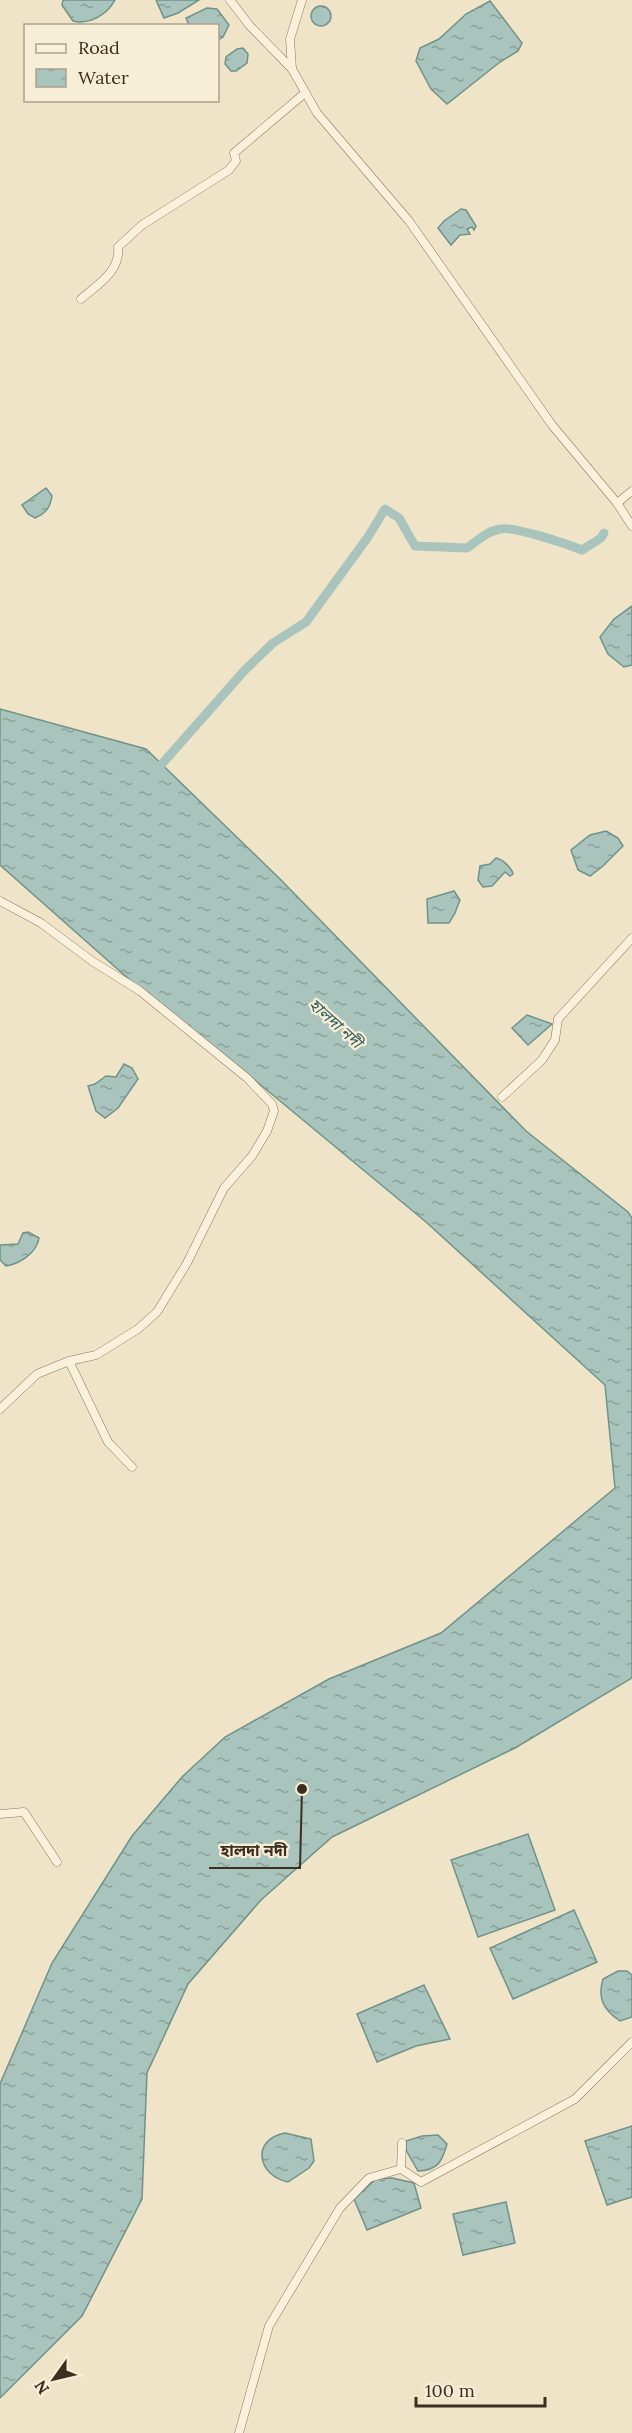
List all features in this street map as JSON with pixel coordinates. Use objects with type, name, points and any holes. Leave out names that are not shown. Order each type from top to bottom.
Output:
[{"type":"street","points":[[230,0],[250,26],[292,69],[317,113],[409,221],[552,425],[617,503],[632,526]]},
{"type":"street","points":[[292,69],[290,39],[302,0]]},
{"type":"street","points":[[81,299],[113,270],[119,257],[118,247],[124,239],[142,225],[229,170],[236,161],[234,153],[305,93]]},
{"type":"street","points":[[617,503],[632,491]]},
{"type":"street","points":[[0,901],[41,922],[92,961],[140,991],[247,1078],[272,1104],[274,1111],[267,1131],[252,1156],[224,1188],[187,1263],[157,1312],[138,1329],[96,1355],[69,1361],[37,1374],[0,1409]]},
{"type":"street","points":[[502,1097],[542,1060],[555,1040],[558,1019],[632,938]]},
{"type":"street","points":[[69,1361],[108,1442],[132,1467]]},
{"type":"street","points":[[0,1814],[24,1812],[57,1862]]},
{"type":"street","points":[[239,2433],[269,2326],[340,2208],[369,2178],[401,2169],[421,2182],[492,2146],[575,2099],[632,2042]]},
{"type":"street","points":[[401,2169],[402,2143]]},
{"type":"water","points":[[63,0],[115,0],[97,18],[79,22],[73,21],[62,5]]},
{"type":"water","points":[[156,0],[199,0],[178,13],[164,18]]},
{"type":"water","points":[[490,1],[522,43],[518,51],[500,62],[447,104],[431,89],[416,61],[420,48],[439,39],[466,14]]},
{"type":"water","points":[[317,6],[325,6],[331,12],[331,20],[325,26],[317,26],[311,20],[311,12]]},
{"type":"water","points":[[207,8],[217,9],[229,25],[223,37],[219,39],[219,24],[189,24],[186,18]]},
{"type":"water","points":[[243,48],[248,54],[247,63],[236,71],[231,71],[225,64],[226,57],[237,49]]},
{"type":"water","points":[[461,209],[466,210],[476,226],[474,230],[472,227],[467,229],[470,234],[460,235],[451,245],[438,228]]},
{"type":"water","points":[[46,488],[52,496],[50,504],[45,512],[35,518],[28,514],[22,505]]},
{"type":"water","points":[[632,606],[632,665],[624,667],[608,654],[600,637],[614,619]]},
{"type":"water","points":[[0,709],[146,749],[280,879],[526,1131],[628,1212],[632,1218],[632,1678],[515,1748],[332,1837],[261,1900],[188,1984],[147,2073],[142,2199],[82,2316],[0,2398],[0,2084],[52,1963],[132,1836],[182,1777],[225,1737],[329,1679],[441,1633],[615,1488],[605,1385],[426,1222],[221,1052],[140,989],[0,865]]},
{"type":"water","points":[[606,831],[618,838],[623,846],[590,876],[578,870],[571,850],[590,835]]},
{"type":"water","points":[[496,858],[506,864],[513,874],[510,876],[505,872],[492,886],[483,887],[478,880],[480,866],[490,864]]},
{"type":"water","points":[[454,891],[460,900],[449,923],[428,923],[427,899]]},
{"type":"water","points":[[527,1015],[552,1024],[528,1045],[512,1028]]},
{"type":"water","points":[[124,1064],[132,1068],[138,1079],[118,1108],[105,1118],[96,1111],[88,1086],[106,1076],[116,1077]]},
{"type":"water","points":[[28,1232],[39,1238],[35,1248],[22,1260],[6,1266],[0,1260],[0,1245],[18,1244],[23,1233]]},
{"type":"water","points":[[528,1834],[555,1910],[478,1937],[451,1860]]},
{"type":"water","points":[[574,1910],[597,1962],[513,1999],[490,1948]]},
{"type":"water","points":[[618,1971],[627,1971],[632,1975],[632,2017],[620,2021],[606,2008],[601,1992],[603,1979]]},
{"type":"water","points":[[424,1985],[450,2039],[416,2046],[377,2062],[357,2014]]},
{"type":"water","points":[[632,2126],[632,2197],[607,2205],[585,2141]]},
{"type":"water","points":[[285,2133],[311,2139],[314,2161],[309,2168],[288,2182],[270,2173],[262,2158],[266,2143]]},
{"type":"water","points":[[438,2135],[447,2144],[441,2160],[435,2167],[418,2171],[406,2150],[406,2141],[422,2136]]},
{"type":"water","points":[[392,2178],[414,2183],[421,2208],[367,2230],[354,2199],[376,2179]]},
{"type":"water","points":[[506,2202],[515,2243],[463,2255],[453,2214]]},
{"type":"waterway","points":[[154,773],[244,671],[273,643],[306,622],[368,537],[385,509],[399,518],[415,546],[467,548],[491,532],[507,529],[541,536],[582,550],[601,538],[604,533]]},
{"type":"place","name":"হালদা নদী","points":[[302,1789]]}]
